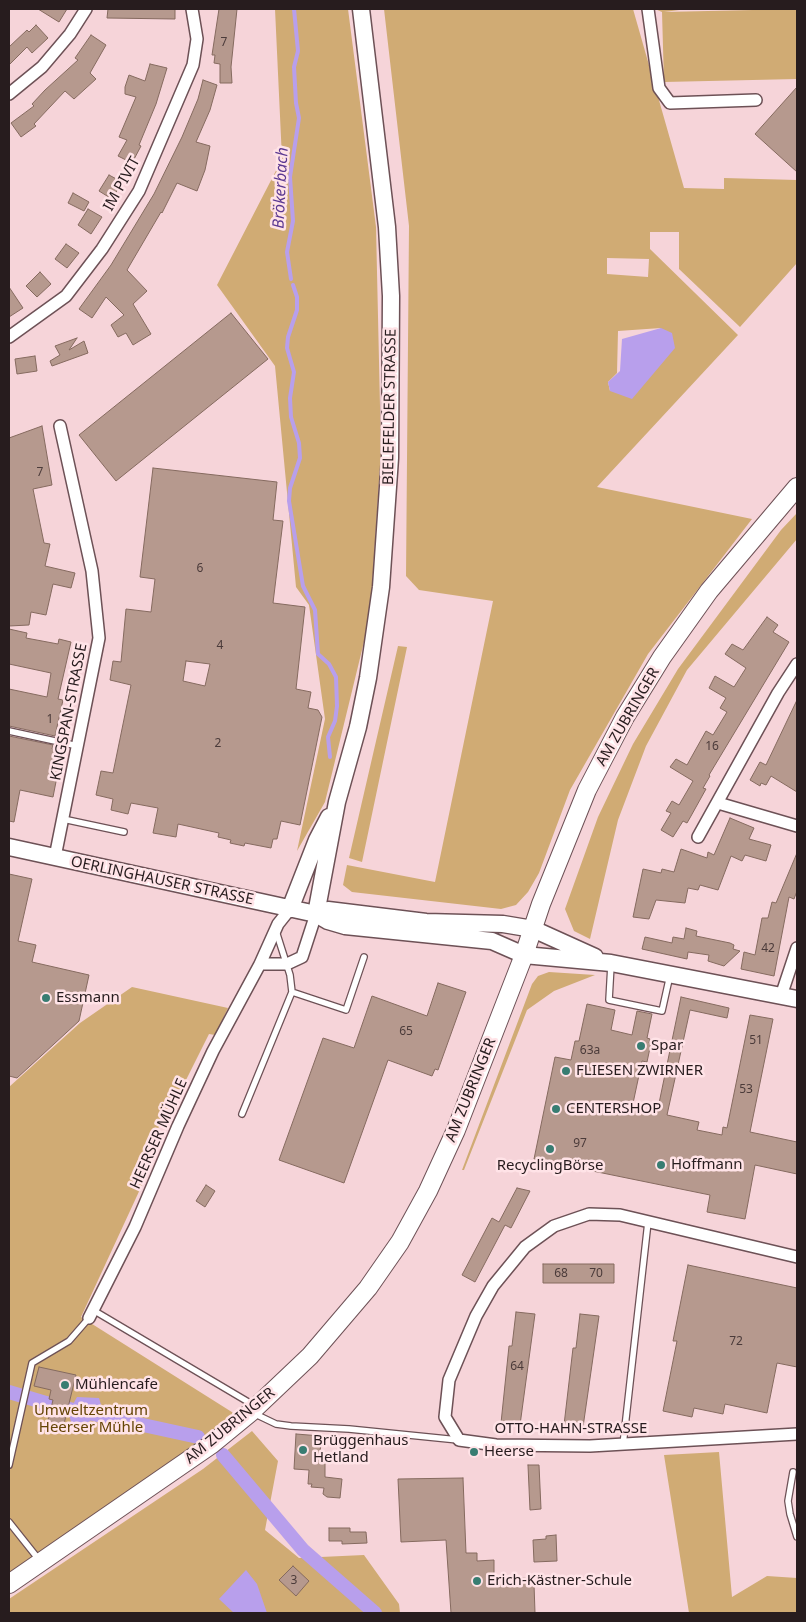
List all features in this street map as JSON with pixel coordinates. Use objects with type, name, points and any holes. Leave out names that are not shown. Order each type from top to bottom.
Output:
[{"type":"main road","name":"BIELEFELDER STRASSE","points":[[316,914],[337,802],[358,727],[376,630],[385,549],[390,458],[392,365],[387,227],[361,9]]},
{"type":"main road","name":"AM ZUBRINGER","points":[[9,1584],[212,1444],[254,1410],[336,1328],[368,1288],[400,1242],[428,1191],[456,1130],[587,790],[625,717],[662,657],[709,591],[797,487]]},
{"type":"main road","name":"BIELEFELDER STRASSE","points":[[290,909],[317,840],[337,802]]},
{"type":"main road","name":"OERLINGHAUSER STRASSE","points":[[9,847],[316,914],[328,921],[345,926],[492,941],[524,955],[611,963],[797,998]]},
{"type":"main road","name":"OERLINGHAUSER STRASSE","points":[[316,914],[328,910],[388,919],[503,924],[533,929],[556,941],[611,963]]},
{"type":"street","points":[[9,94],[42,67],[70,34],[86,9]]},
{"type":"street","name":"IM PIVIT","points":[[9,337],[66,296],[102,249],[139,190],[192,65],[197,39],[192,9]]},
{"type":"street","points":[[648,9],[659,88],[670,103],[756,100]]},
{"type":"street","name":"KINGSPAN-STRASSE","points":[[55,857],[99,638],[92,571],[60,426]]},
{"type":"street","points":[[698,837],[778,693],[797,664]]},
{"type":"street","points":[[718,803],[797,826]]},
{"type":"street","name":"HEERSER MÜHLE","points":[[91,1314],[135,1227],[178,1126],[213,1051],[260,964],[275,929],[290,909]]},
{"type":"street","points":[[260,964],[286,964],[302,957],[316,914]]},
{"type":"street","points":[[781,996],[797,948]]},
{"type":"street","points":[[459,1440],[445,1417],[449,1380],[476,1316],[493,1286],[525,1247],[554,1226],[588,1214],[620,1215],[797,1257]]},
{"type":"street","name":"OTTO-HAHN-STRASSE","points":[[459,1440],[496,1445],[526,1446],[623,1445],[797,1434]]},
{"type":"lane","points":[[9,731],[78,746]]},
{"type":"lane","points":[[63,819],[124,832]]},
{"type":"lane","points":[[242,1114],[292,992],[286,964],[275,929]]},
{"type":"lane","points":[[292,992],[346,1010],[364,957]]},
{"type":"lane","points":[[611,963],[609,1000],[662,1011],[670,975]]},
{"type":"lane","points":[[623,1445],[648,1222]]},
{"type":"lane","points":[[9,1465],[32,1363],[69,1341],[91,1314],[276,1424],[459,1440]]},
{"type":"lane","points":[[793,1472],[788,1501],[797,1537]]},
{"type":"lane","points":[[9,1522],[41,1562]]},
{"type":"green space","points":[[275,9],[348,9],[376,227],[381,451],[370,617],[325,802],[297,851],[325,719],[309,605],[296,587],[275,366],[217,285],[282,159]]},
{"type":"green space","points":[[384,9],[633,9],[684,188],[724,189],[724,178],[797,180],[797,263],[740,327],[679,269],[679,232],[650,232],[650,249],[738,335],[597,487],[752,519],[648,654],[570,790],[539,873],[528,892],[516,905],[501,909],[352,892],[343,885],[347,865],[435,882],[493,601],[419,590],[406,576],[409,226]],"holes":[[[607,258],[649,259],[648,277],[607,274]],[[661,328],[610,391],[608,382],[617,373],[618,331]]]},
{"type":"green space","points":[[655,9],[687,9],[664,12],[797,9],[797,79],[664,82],[662,12]]},
{"type":"green space","points":[[797,513],[797,539],[687,670],[646,746],[618,820],[590,939],[574,931],[565,909],[598,817],[633,744],[678,669],[781,530]]},
{"type":"green space","points":[[398,646],[407,647],[362,862],[349,858]]},
{"type":"green space","points":[[549,972],[595,975],[554,991],[527,1010],[464,1170],[462,1170],[532,984],[538,976]]},
{"type":"green space","name":"Umweltzentrum Heerser Mühle","points":[[132,987],[228,1008],[215,1035],[209,1034],[181,1090],[177,1089],[134,1179],[142,1185],[81,1317],[235,1414],[9,1582],[9,1087],[80,1023]]},
{"type":"green space","points":[[252,1431],[278,1461],[265,1530],[299,1558],[364,1555],[399,1604],[400,1613],[9,1613],[9,1599],[203,1469]]},
{"type":"green space","points":[[719,1452],[732,1597],[767,1576],[797,1578],[797,1613],[689,1613],[664,1455]]},
{"type":"shaded area","points":[[661,328],[672,333],[675,348],[632,399],[610,391],[608,382],[620,371],[622,339]]},
{"type":"shaded area","points":[[77,1397],[99,1398],[102,1408],[86,1425],[72,1426],[69,1414],[50,1410],[52,1402],[72,1406]]},
{"type":"shaded area","points":[[246,1570],[257,1584],[267,1613],[234,1613],[219,1599]]},
{"type":"building","points":[[38,9],[67,9],[59,22]]},
{"type":"building","points":[[108,9],[175,9],[175,19],[107,18]]},
{"type":"building","points":[[219,9],[237,9],[231,67],[232,83],[220,83],[220,64],[214,63],[215,55],[212,55]]},
{"type":"building","points":[[36,25],[48,38],[32,53],[27,47],[9,65],[9,47],[27,30],[29,32]]},
{"type":"building","points":[[91,35],[106,45],[90,73],[96,79],[74,99],[65,91],[34,124],[36,126],[21,137],[11,123],[34,106],[32,104],[45,90],[78,60],[75,58]]},
{"type":"building","points":[[150,64],[167,68],[156,104],[139,145],[141,146],[132,163],[118,156],[127,140],[119,137],[136,97],[125,94],[125,87],[129,75],[145,81]]},
{"type":"building","points":[[203,80],[217,85],[210,110],[196,142],[210,146],[205,170],[197,191],[177,183],[162,213],[127,270],[147,291],[133,304],[151,334],[133,345],[126,333],[118,337],[111,325],[124,315],[106,297],[92,318],[79,309],[111,265],[154,194],[182,137],[198,99]]},
{"type":"building","points":[[797,87],[797,172],[755,134]]},
{"type":"building","points":[[109,175],[122,182],[112,199],[99,191]]},
{"type":"building","points":[[73,193],[89,202],[84,211],[68,203]]},
{"type":"building","points":[[88,209],[102,217],[91,234],[78,225]]},
{"type":"building","points":[[66,244],[79,253],[67,268],[55,259]]},
{"type":"building","points":[[40,272],[51,284],[37,297],[26,286]]},
{"type":"building","points":[[9,287],[23,308],[9,317]]},
{"type":"building","points":[[231,313],[268,359],[116,481],[79,435]]},
{"type":"building","points":[[77,338],[69,350],[84,341],[88,353],[52,366],[50,361],[60,355],[55,346]]},
{"type":"building","points":[[35,356],[37,371],[17,374],[15,359]]},
{"type":"building","points":[[42,426],[52,485],[33,489],[44,543],[50,544],[45,566],[75,573],[71,588],[53,584],[46,615],[31,612],[29,625],[9,626],[9,438]]},
{"type":"building","points":[[153,468],[277,482],[273,520],[283,521],[273,603],[305,607],[296,689],[311,692],[308,708],[318,710],[322,717],[300,825],[281,821],[277,839],[273,839],[271,848],[245,843],[244,846],[230,843],[231,840],[218,837],[219,833],[178,824],[176,837],[153,833],[158,808],[131,803],[128,814],[111,810],[113,799],[96,795],[101,771],[113,773],[131,685],[110,680],[113,661],[121,662],[126,609],[151,612],[155,579],[140,577]],"holes":[[[186,661],[210,664],[205,686],[183,681]]]},
{"type":"building","points":[[767,617],[778,625],[773,632],[789,642],[709,775],[703,788],[706,789],[687,823],[683,821],[673,837],[661,830],[671,813],[666,811],[672,801],[679,805],[693,781],[670,767],[676,759],[687,765],[706,731],[713,735],[727,712],[720,708],[726,698],[709,688],[715,676],[734,687],[746,668],[725,654],[732,644],[743,650]]},
{"type":"building","points":[[9,629],[27,633],[26,638],[58,644],[59,639],[71,642],[58,699],[63,700],[55,736],[9,726],[9,689],[47,697],[51,673],[9,664]]},
{"type":"building","points":[[797,700],[797,792],[771,776],[766,785],[761,783],[760,786],[750,780],[760,762],[766,765]]},
{"type":"building","points":[[9,736],[53,745],[52,749],[62,751],[53,797],[20,790],[14,822],[9,821]]},
{"type":"building","points":[[730,818],[754,828],[749,839],[771,845],[766,861],[745,855],[742,861],[731,856],[718,890],[700,885],[698,890],[688,888],[685,903],[656,900],[649,919],[633,917],[643,869],[661,873],[662,869],[674,872],[681,849],[707,858],[708,852],[714,855]]},
{"type":"building","points":[[797,853],[797,891],[794,899],[789,897],[774,976],[741,969],[744,952],[755,955],[762,918],[768,918],[772,902],[776,903]]},
{"type":"building","name":"Essmann","points":[[9,874],[32,879],[18,941],[36,945],[32,962],[89,975],[79,1021],[17,1078],[9,1076]]},
{"type":"building","points":[[686,928],[697,931],[696,936],[730,943],[734,945],[733,949],[740,951],[724,966],[708,961],[709,955],[688,952],[687,959],[642,949],[645,937],[672,943],[673,937],[684,939]]},
{"type":"building","points":[[438,983],[466,992],[438,1070],[435,1069],[432,1076],[388,1060],[344,1183],[279,1160],[323,1038],[354,1048],[372,996],[427,1016]]},
{"type":"building","points":[[681,997],[729,1008],[727,1018],[690,1010],[667,1115],[699,1122],[697,1130],[722,1135],[723,1127],[727,1128],[750,1015],[773,1019],[750,1132],[797,1142],[797,1174],[755,1165],[745,1219],[707,1212],[710,1195],[534,1159],[555,1057],[571,1060],[575,1041],[579,1041],[587,1004],[615,1010],[611,1030],[632,1035],[637,1011],[652,1014],[647,1038],[650,1039],[649,1043],[651,1043],[647,1062],[642,1061],[632,1108],[657,1113]]},
{"type":"building","points":[[206,1185],[215,1191],[205,1207],[196,1201]]},
{"type":"building","points":[[517,1188],[530,1191],[511,1228],[505,1225],[475,1282],[462,1275],[492,1218],[499,1222]]},
{"type":"building","points":[[543,1264],[614,1264],[614,1283],[543,1283]]},
{"type":"building","points":[[688,1265],[797,1288],[797,1367],[777,1363],[767,1413],[725,1404],[723,1414],[694,1408],[692,1417],[663,1411],[677,1341],[673,1341]]},
{"type":"building","points":[[516,1312],[535,1314],[520,1425],[501,1423],[509,1346],[512,1346]]},
{"type":"building","points":[[580,1314],[599,1316],[583,1427],[564,1425],[573,1348],[576,1348]]},
{"type":"building","points":[[39,1367],[76,1375],[63,1428],[47,1424],[53,1400],[49,1399],[51,1390],[34,1386]]},
{"type":"building","points":[[296,1434],[321,1436],[320,1455],[325,1456],[325,1477],[342,1479],[340,1498],[327,1497],[323,1494],[324,1488],[311,1487],[312,1484],[308,1484],[309,1470],[294,1469]]},
{"type":"building","points":[[528,1465],[539,1465],[541,1509],[530,1510]]},
{"type":"building","points":[[463,1478],[466,1553],[477,1553],[477,1561],[494,1560],[494,1585],[519,1585],[519,1578],[530,1578],[531,1584],[534,1584],[535,1613],[451,1613],[446,1540],[401,1542],[398,1479]]},
{"type":"building","points":[[329,1528],[350,1528],[350,1532],[366,1532],[367,1543],[342,1544],[342,1541],[329,1541]]},
{"type":"building","points":[[556,1535],[557,1561],[534,1562],[533,1540],[546,1539],[546,1536]]},
{"type":"building","points":[[293,1566],[309,1581],[296,1596],[279,1580]]},
{"type":"waterway","name":"Brökerbach","points":[[291,279],[287,252],[293,221],[290,177],[299,118],[296,103],[294,67],[298,51],[294,9]]},
{"type":"waterway","name":"Brökerbach","points":[[293,285],[297,297],[297,310],[288,337],[287,348],[294,372],[290,398],[291,417],[299,443],[300,458],[290,488],[289,501],[303,586],[315,610],[318,654],[329,664],[336,677],[337,706],[335,721],[328,737],[330,757]]},
{"type":"waterway","points":[[9,1392],[56,1406],[198,1437]]},
{"type":"waterway","points":[[223,1455],[303,1550],[375,1613]]},
{"type":"place","name":"Essmann","points":[[46,998]]},
{"type":"place","name":"Spar","points":[[641,1046]]},
{"type":"place","name":"FLIESEN ZWIRNER","points":[[566,1071]]},
{"type":"place","name":"CENTERSHOP","points":[[556,1109]]},
{"type":"place","name":"RecyclingBörse","points":[[550,1149]]},
{"type":"place","name":"Hoffmann","points":[[661,1165]]},
{"type":"place","name":"Mühlencafe","points":[[65,1385]]},
{"type":"place","name":"Brüggenhaus Hetland","points":[[303,1450]]},
{"type":"place","name":"Heerse","points":[[474,1452]]},
{"type":"place","name":"Erich-Kästner-Schule","points":[[477,1581]]}]
